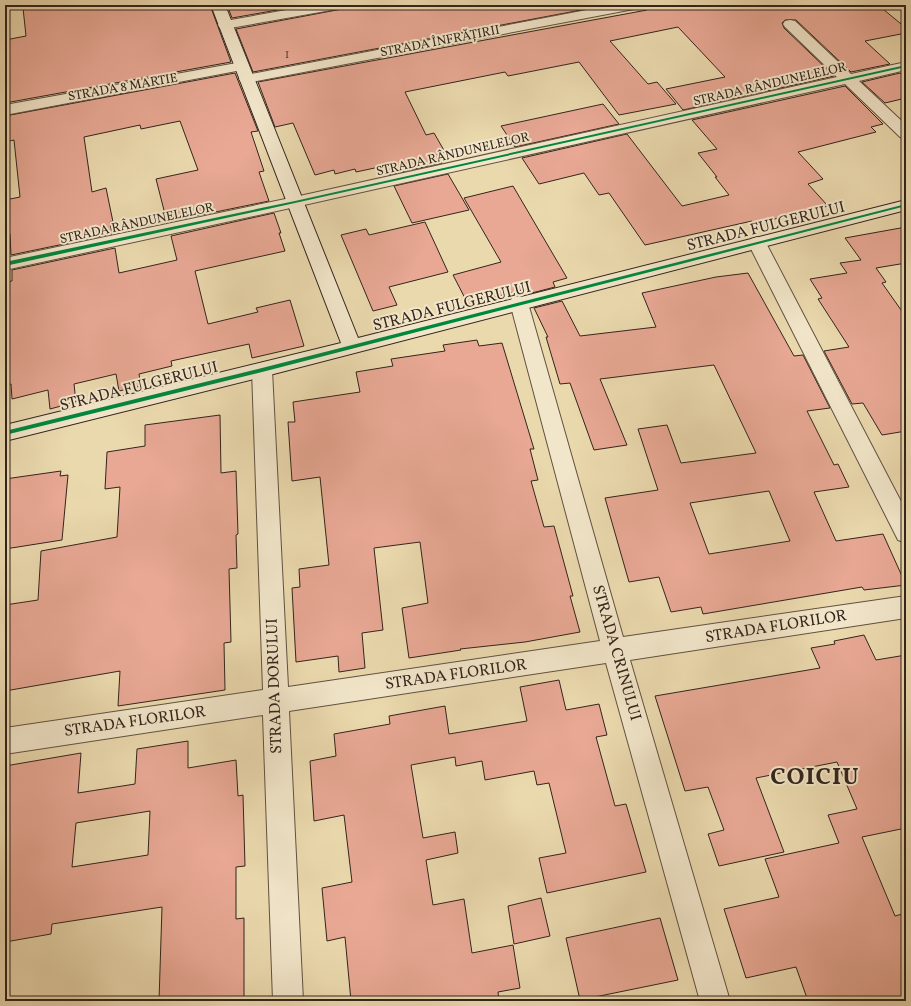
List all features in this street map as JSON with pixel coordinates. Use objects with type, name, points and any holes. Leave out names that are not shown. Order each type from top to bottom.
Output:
[{"type":"street","points":[[218,5],[352,347]]},
{"type":"street","points":[[225,25],[337,5]]},
{"type":"street","name":"STRADA ÎNFRĂȚIRII","points":[[244,73],[634,5]]},
{"type":"street","points":[[790,24],[906,134]]},
{"type":"street","name":"STRADA RÂNDUNELELOR","points":[[5,264],[295,202],[906,66]]},
{"type":"street","name":"STRADA 8 MARTIE","points":[[5,110],[244,73]]},
{"type":"street","name":"STRADA FULGERULUI","points":[[5,433],[262,370],[906,205]]},
{"type":"street","points":[[757,244],[906,533]]},
{"type":"street","name":"STRADA CRINULUI","points":[[519,303],[615,652],[716,1001]]},
{"type":"street","name":"STRADA DORULUI","points":[[262,370],[288,1001]]},
{"type":"street","name":"STRADA FLORILOR","points":[[5,741],[906,608]]},
{"type":"building","points":[[38,5],[210,5],[231,62],[5,103],[5,40],[26,36],[23,8]]},
{"type":"building","points":[[227,5],[306,5],[232,18]]},
{"type":"building","points":[[345,5],[581,5],[581,10],[253,72],[236,29],[342,9]]},
{"type":"building","points":[[642,5],[878,5],[906,28],[906,33],[865,41],[890,64],[851,72],[796,20],[785,20],[782,23],[784,28],[834,76],[683,110],[666,89],[725,77],[678,27],[610,41],[648,84],[657,82],[676,104],[619,115],[579,62],[508,76],[505,72],[405,92],[426,135],[434,133],[445,152],[437,154],[442,163],[388,175],[384,166],[356,172],[355,169],[335,174],[334,170],[315,175],[293,123],[275,127],[258,82],[647,10]]},
{"type":"building","points":[[235,73],[258,131],[251,132],[264,171],[259,172],[269,201],[167,222],[156,179],[198,170],[180,121],[141,129],[140,125],[84,137],[92,192],[106,188],[113,222],[110,222],[112,234],[11,255],[10,234],[5,235],[5,200],[20,197],[14,140],[5,142],[5,116]]},
{"type":"building","points":[[900,73],[906,78],[906,98],[885,103],[862,82]]},
{"type":"building","points":[[845,86],[883,124],[871,127],[876,132],[798,152],[823,179],[808,184],[828,206],[754,224],[752,221],[645,245],[609,193],[599,195],[584,173],[539,184],[522,158],[627,134],[682,206],[729,195],[698,153],[717,149],[692,120]]},
{"type":"building","points":[[603,104],[619,124],[515,147],[501,126]]},
{"type":"building","points":[[448,174],[469,210],[412,223],[394,186]]},
{"type":"building","points":[[513,186],[567,278],[553,282],[555,287],[528,294],[525,289],[468,304],[453,275],[501,262],[464,198]]},
{"type":"building","points":[[274,213],[285,251],[195,271],[208,324],[258,312],[256,308],[290,300],[304,346],[252,358],[249,344],[171,361],[172,366],[139,374],[141,386],[119,391],[116,374],[74,384],[76,402],[50,409],[48,390],[12,399],[11,384],[5,386],[5,357],[8,356],[5,312],[5,282],[12,281],[12,270],[115,248],[119,273],[177,260],[171,236]]},
{"type":"building","points":[[425,222],[448,272],[389,287],[397,305],[373,311],[341,235],[366,229],[369,235]]},
{"type":"building","points":[[906,227],[906,263],[876,268],[886,282],[882,283],[906,317],[906,431],[882,435],[863,403],[852,404],[824,351],[849,347],[818,299],[822,298],[810,279],[847,273],[840,263],[861,260],[845,238]]},
{"type":"building","points":[[748,273],[794,356],[803,355],[830,408],[807,411],[834,465],[838,464],[849,487],[814,492],[836,541],[883,534],[906,585],[864,590],[862,587],[703,614],[701,607],[671,612],[659,577],[629,582],[605,498],[658,490],[638,429],[667,425],[681,463],[756,453],[714,365],[600,379],[627,445],[594,450],[570,383],[560,384],[546,337],[548,337],[534,308],[562,301],[580,336],[656,327],[642,293],[716,277]],"holes":[[[769,491],[790,541],[709,554],[690,503]]]},
{"type":"building","points":[[477,340],[479,346],[502,343],[534,449],[530,449],[538,480],[531,481],[544,527],[554,526],[573,596],[570,596],[580,632],[525,642],[460,649],[461,650],[409,658],[402,608],[428,603],[420,542],[374,548],[383,630],[362,633],[365,668],[339,672],[338,656],[296,662],[292,588],[300,587],[299,569],[329,565],[320,477],[292,481],[288,422],[295,422],[293,402],[360,392],[356,372],[393,366],[391,359],[445,351],[443,345]]},
{"type":"building","points":[[220,415],[221,473],[236,471],[238,534],[236,535],[237,568],[229,569],[231,642],[224,643],[225,690],[118,706],[120,671],[5,691],[5,605],[38,600],[41,551],[117,537],[120,487],[105,489],[107,452],[145,446],[145,425]]},
{"type":"building","points":[[61,471],[60,476],[68,475],[62,540],[5,549],[5,479]]},
{"type":"building","points":[[864,635],[876,660],[906,655],[906,828],[862,837],[895,916],[906,913],[906,996],[885,1001],[808,1001],[796,967],[746,978],[724,909],[779,897],[765,859],[839,843],[828,815],[857,809],[837,762],[756,778],[784,852],[719,866],[708,834],[724,830],[708,787],[685,791],[655,696],[820,668],[811,648],[835,644],[834,641]]},
{"type":"building","points":[[559,680],[566,710],[599,704],[607,735],[596,737],[615,806],[626,804],[646,872],[547,893],[539,858],[566,853],[549,783],[537,785],[534,771],[485,780],[482,761],[456,766],[455,757],[411,765],[423,838],[455,832],[458,853],[426,860],[433,905],[464,899],[472,953],[513,945],[520,988],[498,992],[499,1001],[351,1001],[345,937],[327,941],[322,888],[352,882],[344,815],[314,821],[310,761],[336,756],[334,734],[390,724],[389,716],[445,706],[449,734],[527,721],[520,687]]},
{"type":"building","points":[[188,741],[188,768],[236,760],[238,796],[243,795],[245,866],[236,867],[236,919],[244,918],[244,1001],[159,1001],[162,907],[52,924],[51,934],[5,942],[5,766],[81,753],[78,793],[135,784],[137,749]],"holes":[[[150,811],[148,855],[72,867],[76,823]]]},
{"type":"building","points":[[541,898],[550,936],[514,944],[508,906]]},
{"type":"building","points":[[660,918],[678,980],[580,1000],[566,938]]},
{"type":"cycle path","points":[[5,264],[295,202],[906,66]]},
{"type":"cycle path","points":[[5,433],[262,370],[906,205]]},
{"type":"district","name":"COICIU","points":[[815,778]]}]
